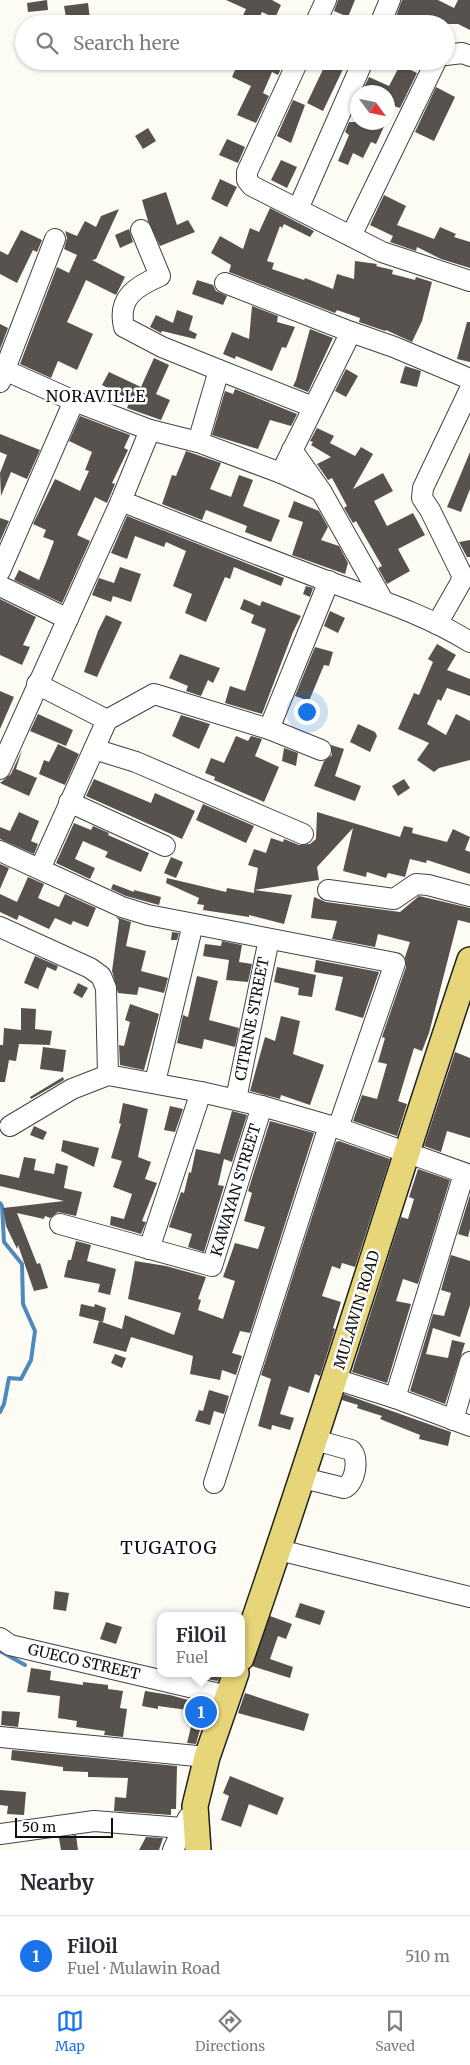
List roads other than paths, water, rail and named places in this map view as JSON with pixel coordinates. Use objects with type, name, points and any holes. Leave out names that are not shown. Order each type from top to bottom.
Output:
[{"type":"main road","name":"MULAWIN ROAD","points":[[245,1647],[303,1478],[405,1153],[470,960]]},
{"type":"main road","points":[[198,1850],[195,1806],[207,1757],[235,1677]]},
{"type":"street","points":[[319,15],[326,0]]},
{"type":"street","points":[[384,15],[390,0]]},
{"type":"street","points":[[455,54],[462,53],[470,56]]},
{"type":"street","points":[[294,70],[247,172],[247,180],[252,186],[382,252],[470,281]]},
{"type":"street","points":[[298,209],[359,70]]},
{"type":"street","points":[[351,236],[432,70]]},
{"type":"street","points":[[141,230],[160,276],[132,290],[127,298],[122,318],[124,327],[162,347],[313,406]]},
{"type":"street","points":[[55,239],[2,373],[150,430],[198,442],[281,473],[321,491]]},
{"type":"street","points":[[225,283],[394,347],[470,379]]},
{"type":"street","points":[[281,473],[351,332]]},
{"type":"street","points":[[198,442],[219,370]]},
{"type":"street","points":[[437,624],[461,582],[462,574],[422,498],[423,488],[470,390]]},
{"type":"street","points":[[0,571],[74,402]]},
{"type":"street","points":[[0,769],[121,501],[150,430]]},
{"type":"street","points":[[292,450],[321,491],[382,599]]},
{"type":"street","points":[[121,501],[329,581],[382,599],[437,624],[470,642]]},
{"type":"street","points":[[269,729],[329,581]]},
{"type":"street","points":[[0,586],[68,619]]},
{"type":"street","points":[[38,684],[108,720]]},
{"type":"street","points":[[40,869],[108,720],[154,694],[269,729],[321,750]]},
{"type":"street","points":[[94,749],[136,762],[303,834]]},
{"type":"street","points":[[69,802],[165,846]]},
{"type":"street","points":[[0,851],[122,907],[148,915],[395,963],[334,1127],[214,1483]]},
{"type":"street","points":[[328,890],[394,899],[416,884],[428,885],[470,896]]},
{"type":"street","points":[[155,1082],[193,924]]},
{"type":"street","points":[[0,927],[90,968],[101,976],[106,988],[108,1075]]},
{"type":"street","name":"CITRINE STREET","points":[[236,1099],[269,939]]},
{"type":"street","points":[[10,1126],[72,1089],[108,1075],[155,1082],[262,1106],[334,1127],[467,1175],[395,1398]]},
{"type":"street","points":[[148,1249],[201,1092]]},
{"type":"street","name":"KAWAYAN STREET","points":[[60,1224],[212,1266],[262,1106]]},
{"type":"street","points":[[335,1379],[395,1398],[462,1423],[470,1362]]},
{"type":"street","points":[[303,1478],[344,1488],[350,1484],[357,1460],[355,1454],[351,1450],[315,1440]]},
{"type":"street","points":[[279,1550],[470,1597]]},
{"type":"street","name":"GUECO STREET","points":[[0,1638],[10,1645],[228,1696]]},
{"type":"street","points":[[0,1738],[207,1757]]},
{"type":"street","points":[[173,1850],[182,1828],[195,1806]]},
{"type":"street","points":[[0,1834],[94,1821],[182,1828]]},
{"type":"waterway","points":[[0,1203],[2,1206],[4,1242],[22,1264],[23,1304],[35,1331],[31,1360],[21,1379],[9,1378],[4,1404],[0,1412]]},
{"type":"waterway","points":[[0,1651],[25,1665]]},
{"type":"place","name":"FilOil","points":[[201,1712]]},
{"type":"district","name":"NORAVILLE","points":[[96,396]]},
{"type":"district","name":"TUGATOG","points":[[169,1548]]}]
